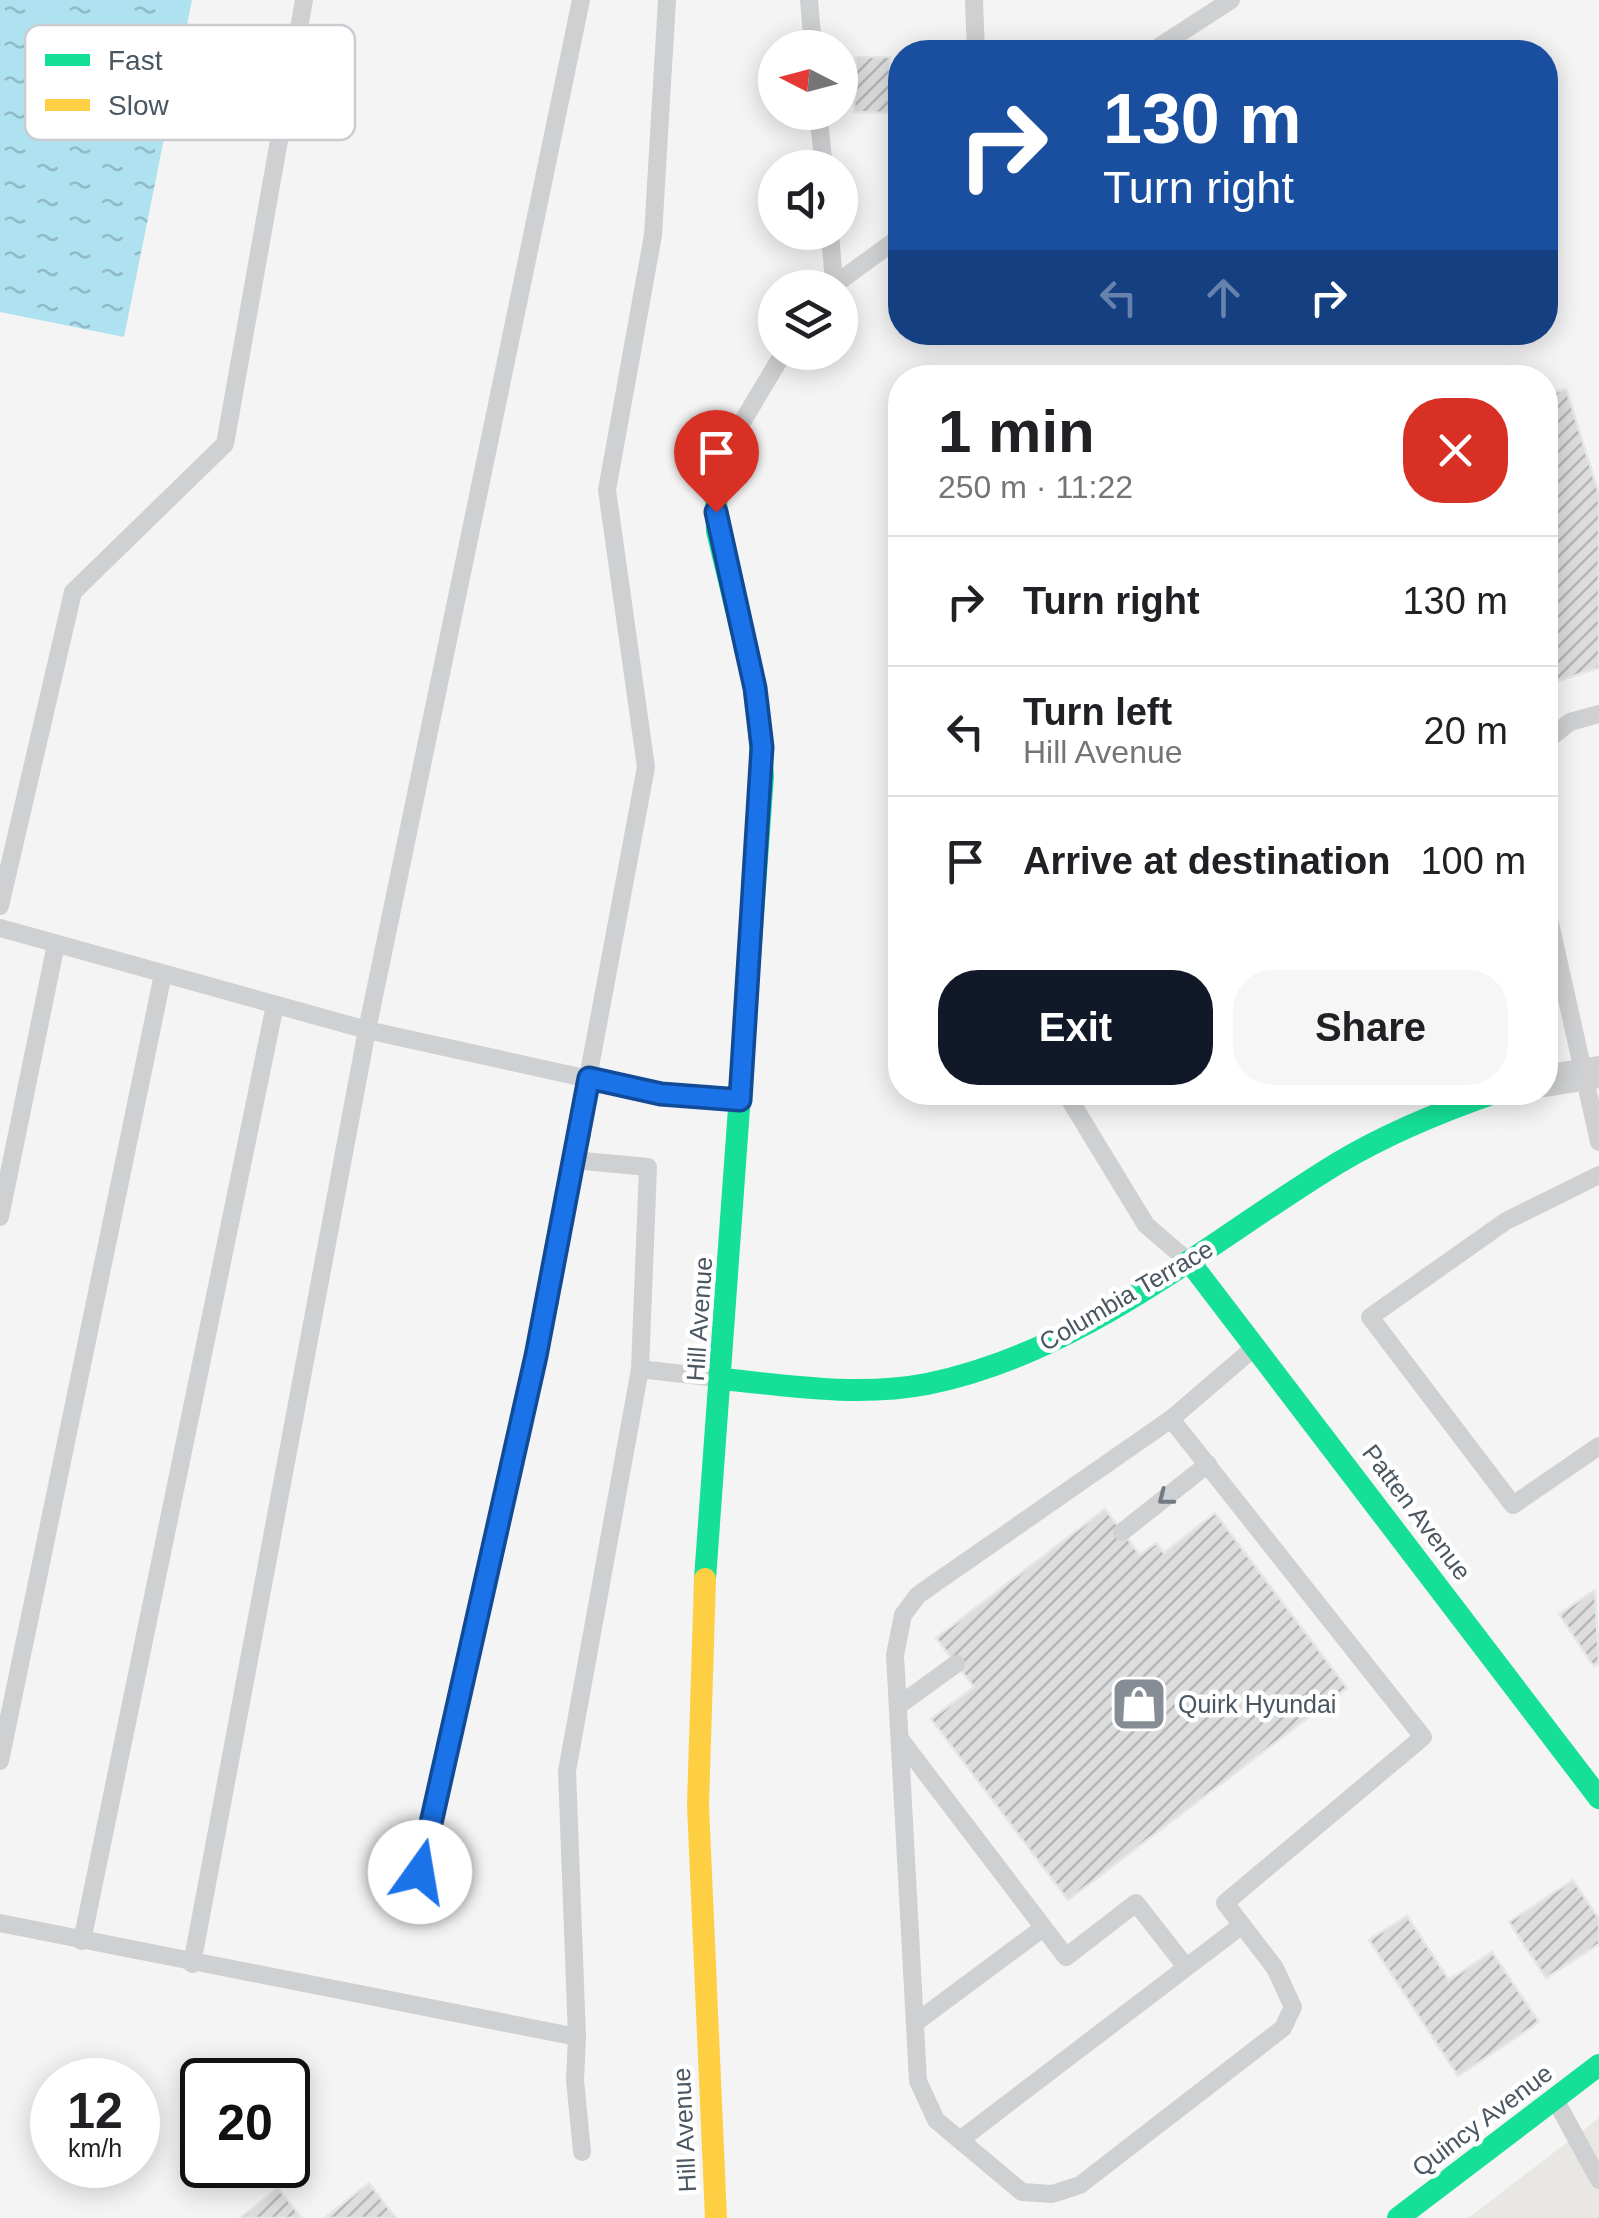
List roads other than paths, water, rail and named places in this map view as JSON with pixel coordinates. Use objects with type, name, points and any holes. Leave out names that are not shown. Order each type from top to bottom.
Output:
[{"type":"street","name":"Hill Avenue","points":[[716,2218],[698,1715],[700,1618],[723,1379],[763,762],[755,688],[718,531],[719,477],[736,432]]},
{"type":"street","points":[[1558,1079],[1591,1073]]},
{"type":"street","name":"Columbia Terrace","points":[[723,1379],[867,1390],[963,1375],[1051,1340],[1189,1262],[1368,1146],[1466,1105]]},
{"type":"street","name":"Patten Avenue","points":[[1189,1262],[1599,1798]]},
{"type":"street","name":"Quincy Avenue","points":[[1398,2218],[1599,2065]]},
{"type":"lane","points":[[300,25],[304,0]]},
{"type":"lane","points":[[192,1964],[367,1030],[581,0]]},
{"type":"lane","points":[[420,1872],[536,1356],[646,767],[608,490],[654,235],[667,0]]},
{"type":"lane","points":[[808,0],[811,30]]},
{"type":"lane","points":[[974,0],[976,40]]},
{"type":"lane","points":[[1169,40],[1231,0]]},
{"type":"lane","points":[[0,906],[73,592],[225,444],[279,140]]},
{"type":"lane","points":[[854,270],[888,246]]},
{"type":"lane","points":[[736,432],[773,370]]},
{"type":"lane","points":[[1558,732],[1570,722],[1599,714]]},
{"type":"lane","points":[[0,928],[367,1030],[661,1094],[740,1100]]},
{"type":"lane","points":[[0,1217],[56,944]]},
{"type":"lane","points":[[1558,950],[1591,1073],[1599,1142]]},
{"type":"lane","points":[[0,1761],[163,974]]},
{"type":"lane","points":[[82,1941],[275,1005]]},
{"type":"lane","points":[[1074,1105],[1146,1225],[1189,1262]]},
{"type":"lane","points":[[573,1160],[648,1166],[640,1368],[567,1771],[577,2037],[575,2080],[582,2152]]},
{"type":"lane","points":[[1599,1176],[1506,1220],[1370,1317],[1514,1504],[1599,1446]]},
{"type":"lane","points":[[1172,1419],[1424,1736],[1224,1903],[1275,1968],[1293,2006],[1282,2028],[1080,2185],[1052,2194],[1022,2192],[936,2120],[918,2080],[895,1655],[903,1615],[918,1595],[1172,1419],[1255,1347]]},
{"type":"lane","points":[[640,1368],[723,1379]]},
{"type":"lane","points":[[1122,1532],[1208,1464]]},
{"type":"lane","points":[[898,1706],[956,1664]]},
{"type":"lane","points":[[900,1739],[1066,1957],[1136,1903],[1186,1967]]},
{"type":"lane","points":[[0,1924],[577,2037]]},
{"type":"lane","points":[[960,2140],[1242,1925]]},
{"type":"lane","points":[[915,2023],[1043,1928]]},
{"type":"lane","points":[[1555,2098],[1599,2180]]},
{"type":"water","points":[[0,0],[192,0],[187,25],[25,25],[25,140],[164,140],[124,337],[0,312]]},
{"type":"place","name":"Quirk Hyundai","points":[[1139,1704]]}]
